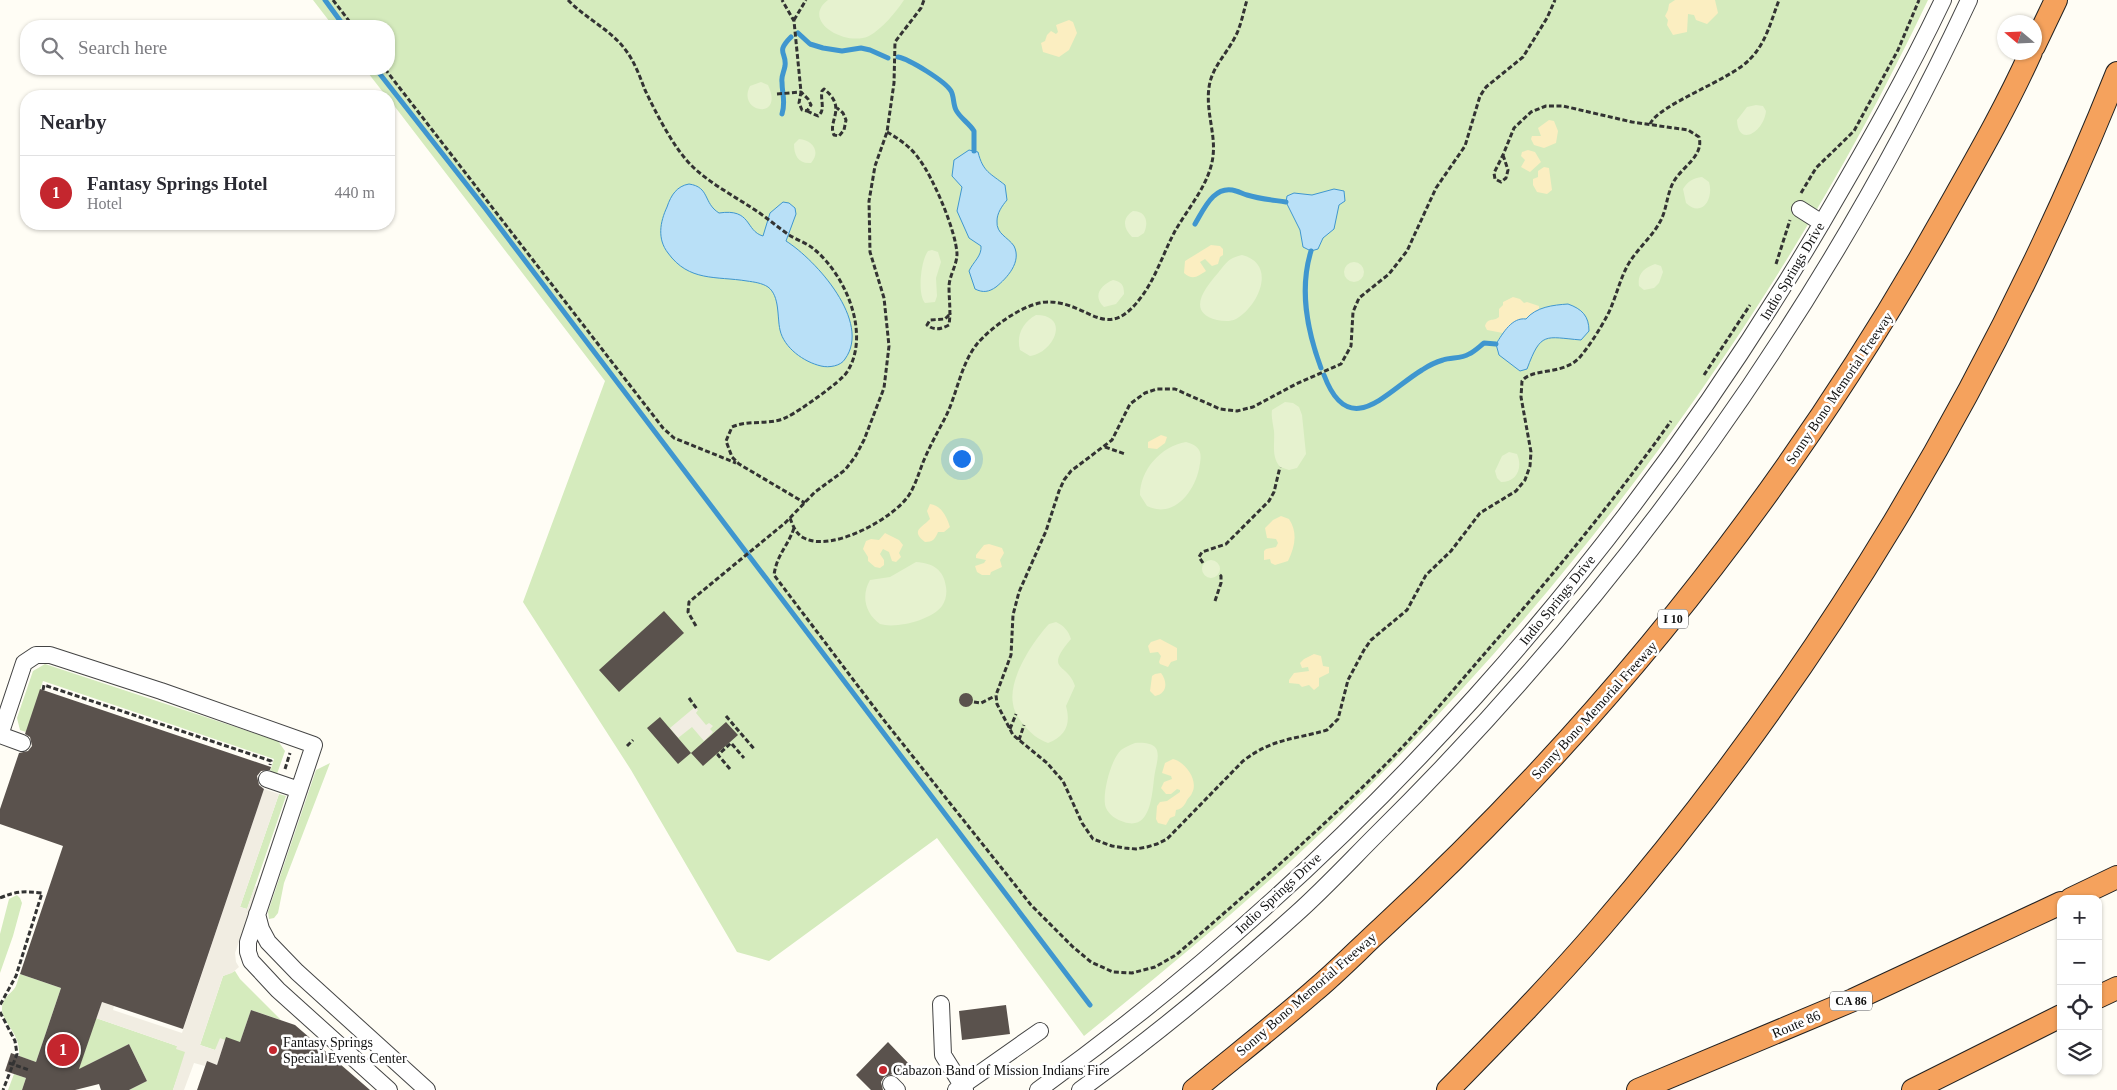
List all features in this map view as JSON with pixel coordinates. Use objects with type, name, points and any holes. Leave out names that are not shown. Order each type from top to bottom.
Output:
[{"type":"highway","points":[[2042,29],[2056,0]]},
{"type":"highway","name":"Sonny Bono Memorial Freeway","points":[[1194,1090],[1315,990],[1430,884],[1502,812],[1565,744],[1661,634],[1747,524],[1822,415],[1895,303],[2009,102],[2027,60]]},
{"type":"highway","points":[[1448,1090],[1533,1003],[1600,928],[1653,864],[1745,746],[1814,649],[1882,544],[1994,346],[2077,169],[2117,73]]},
{"type":"highway","points":[[2079,895],[2117,877]]},
{"type":"highway","name":"Route 86","points":[[1638,1090],[1852,1000],[2057,906]]},
{"type":"highway","points":[[2102,995],[2117,988]]},
{"type":"highway","points":[[1913,1090],[2057,1018]]},
{"type":"lane","name":"Indio Springs Drive","points":[[1038,1090],[1092,1051],[1180,981],[1282,891],[1380,798],[1448,728],[1580,573],[1656,476],[1720,386],[1789,279],[1860,158],[1928,32],[1943,0]]},
{"type":"lane","name":"Indio Springs Drive","points":[[1080,1090],[1195,1000],[1298,912],[1465,745],[1550,649],[1676,494],[1810,295],[1882,173],[1970,0]]},
{"type":"lane","points":[[1797,207],[1822,223]]},
{"type":"lane","points":[[22,743],[0,735],[24,664],[36,655],[50,655],[161,691],[314,745],[248,942],[248,952],[251,961],[278,990],[389,1090]]},
{"type":"lane","points":[[273,773],[299,790]]},
{"type":"lane","points":[[257,914],[261,929],[273,948],[427,1090]]},
{"type":"lane","points":[[940,1004],[943,1055],[961,1089],[1040,1030]]},
{"type":"path","points":[[333,0],[348,20]]},
{"type":"path","points":[[568,0],[623,46],[653,107],[678,148],[693,167],[720,188],[816,251],[848,295],[853,308],[857,336],[855,357],[847,373],[840,382],[786,418],[770,422],[746,422],[732,428],[726,441],[732,457],[739,464]]},
{"type":"path","points":[[782,0],[794,21],[801,92],[799,103],[802,110],[818,116],[821,115],[821,95],[824,89],[832,97],[846,120],[844,130],[840,136],[834,135],[832,131],[837,108]]},
{"type":"path","points":[[794,21],[806,0]]},
{"type":"path","points":[[696,626],[690,617],[689,602],[785,523],[816,492],[845,470],[864,440],[884,388],[889,346],[884,298],[870,252],[869,227],[872,180],[887,132],[894,83],[895,42],[921,8],[924,0]]},
{"type":"path","points":[[790,518],[794,528],[801,537],[808,540],[827,542],[840,539],[898,508],[916,483],[923,461],[950,409],[970,354],[991,331],[1017,312],[1039,303],[1050,302],[1108,320],[1123,317],[1132,310],[1155,274],[1172,236],[1209,172],[1213,157],[1208,104],[1209,84],[1214,69],[1235,38],[1246,0]]},
{"type":"path","points":[[1503,156],[1508,170],[1506,178],[1501,182],[1495,179],[1494,173],[1514,128],[1531,112],[1546,106],[1563,106],[1695,133],[1699,137],[1700,149],[1674,180],[1661,220],[1628,264],[1607,316],[1580,357],[1560,370],[1528,376],[1522,382],[1521,398],[1531,452],[1530,466],[1525,480],[1516,491],[1480,513],[1451,551],[1426,575],[1408,610],[1371,640],[1348,680],[1338,720],[1333,726],[1327,730],[1276,742],[1259,750],[1243,761],[1173,834],[1157,844],[1136,849],[1112,846],[1093,839],[1082,823],[1063,781],[1047,763],[1018,740],[1010,730],[997,704],[996,695],[1011,655],[1013,615],[1017,598],[1046,531],[1064,480],[1071,471],[1112,440],[1130,404],[1145,393],[1157,389],[1175,389],[1220,409],[1237,411],[1253,407],[1296,384],[1341,364],[1351,346],[1353,312],[1359,298],[1389,274],[1407,251],[1436,188],[1465,146],[1478,103],[1486,87],[1523,57],[1547,18],[1555,0]]},
{"type":"path","points":[[1650,124],[1653,119],[1667,109],[1735,71],[1750,60],[1763,42],[1779,0]]},
{"type":"path","points":[[1776,266],[1797,207],[1816,168],[1854,131],[1898,50],[1919,0]]},
{"type":"path","points":[[390,75],[663,428],[674,438],[739,464],[805,503]]},
{"type":"path","points":[[777,94],[801,92],[808,99],[810,105],[808,111]]},
{"type":"path","points":[[887,132],[898,138],[920,160],[936,191],[956,243],[957,256],[948,285],[951,313],[949,325],[941,329],[932,329],[927,325],[930,320],[945,319],[951,313]]},
{"type":"path","points":[[1702,377],[1755,298]]},
{"type":"path","points":[[794,528],[776,561],[774,575],[883,719],[1031,904],[1091,962],[1113,972],[1132,973],[1155,967],[1176,955],[1300,846],[1385,765],[1426,722],[1525,608],[1640,465],[1675,417]]},
{"type":"path","points":[[1105,447],[1125,454]]},
{"type":"path","points":[[1203,562],[1198,557],[1202,552],[1226,544],[1269,501],[1274,492],[1280,467]]},
{"type":"path","points":[[1215,601],[1221,583],[1221,576],[1219,574]]},
{"type":"path","points":[[43,690],[44,685],[271,761],[273,773]]},
{"type":"path","points":[[974,702],[982,703],[996,695]]},
{"type":"path","points":[[689,698],[697,709]]},
{"type":"path","points":[[1010,730],[1016,714]]},
{"type":"path","points":[[726,716],[755,750]]},
{"type":"path","points":[[1018,740],[1024,725]]},
{"type":"path","points":[[627,746],[633,740]]},
{"type":"path","points":[[730,769],[718,755],[731,743],[744,758]]},
{"type":"path","points":[[273,773],[289,758]]},
{"type":"path","points":[[0,898],[10,892],[42,893],[16,976],[0,1005]]},
{"type":"path","points":[[0,1012],[15,1041],[17,1054],[11,1064],[3,1090]]},
{"type":"path","points":[[11,1064],[29,1070]]},
{"type":"green space","points":[[313,0],[1928,0],[1872,112],[1810,221],[1744,327],[1672,431],[1597,531],[1517,627],[1433,721],[1345,810],[1314,840],[1185,954],[1084,1036],[937,838],[769,961],[737,952],[631,770],[523,602],[605,381],[395,107],[395,90],[381,90],[370,75],[395,75],[395,20],[328,20]]},
{"type":"green space","points":[[828,0],[904,0],[893,15],[869,36],[849,38],[829,30],[823,24],[819,16],[821,8]]},
{"type":"green space","points":[[761,82],[768,85],[772,96],[770,104],[766,108],[760,109],[754,107],[749,102],[747,95],[750,86]]},
{"type":"green space","points":[[1763,106],[1766,111],[1764,119],[1756,130],[1746,135],[1738,129],[1737,120],[1747,107]]},
{"type":"green space","points":[[799,139],[812,144],[814,147],[815,155],[811,163],[803,162],[796,155],[794,144]]},
{"type":"green space","points":[[1702,177],[1709,182],[1710,195],[1702,207],[1692,207],[1686,203],[1683,189],[1691,180]]},
{"type":"green space","points":[[1133,211],[1144,215],[1146,221],[1144,233],[1138,237],[1132,237],[1125,227],[1125,220]]},
{"type":"green space","points":[[928,251],[938,252],[941,262],[936,278],[937,296],[935,302],[925,303],[921,292],[922,269]]},
{"type":"green space","points":[[1242,255],[1253,260],[1259,267],[1262,276],[1257,296],[1244,313],[1234,320],[1217,320],[1207,316],[1202,311],[1200,305],[1204,292],[1227,262]]},
{"type":"green space","points":[[1350,262],[1358,262],[1364,268],[1364,276],[1358,282],[1350,282],[1344,276],[1344,268]]},
{"type":"green space","points":[[1655,264],[1661,266],[1663,272],[1659,283],[1654,288],[1644,290],[1639,286],[1640,275],[1648,267]]},
{"type":"green space","points":[[1113,280],[1122,284],[1124,294],[1116,304],[1104,307],[1100,303],[1098,295],[1105,285]]},
{"type":"green space","points":[[1036,315],[1047,317],[1053,321],[1056,327],[1055,334],[1052,342],[1046,348],[1030,356],[1020,350],[1019,339],[1024,325]]},
{"type":"green space","points":[[1285,402],[1293,403],[1299,407],[1302,415],[1306,454],[1297,468],[1289,470],[1280,467],[1275,459],[1272,416],[1272,410]]},
{"type":"green space","points":[[1186,442],[1196,447],[1200,454],[1199,469],[1193,486],[1181,501],[1174,506],[1166,509],[1157,509],[1147,506],[1140,495],[1141,486],[1148,468],[1168,448]]},
{"type":"green space","points":[[1509,452],[1517,454],[1519,469],[1511,480],[1501,482],[1497,478],[1495,471],[1502,456]]},
{"type":"green space","points":[[1211,560],[1217,563],[1220,569],[1217,575],[1211,578],[1205,575],[1202,569],[1205,563]]},
{"type":"green space","points":[[916,562],[937,568],[943,576],[946,592],[942,606],[930,615],[913,622],[895,625],[880,624],[871,615],[866,604],[867,586],[870,580],[890,577]]},
{"type":"green space","points":[[1056,622],[1069,633],[1071,639],[1059,657],[1058,662],[1072,678],[1075,686],[1066,706],[1068,718],[1066,729],[1059,737],[1048,743],[1032,734],[1020,720],[1014,707],[1012,694],[1018,672],[1029,650],[1049,624]]},
{"type":"green space","points":[[45,664],[278,741],[285,751],[277,774],[270,772],[274,759],[43,681],[26,732],[20,730],[17,718],[33,671]]},
{"type":"green space","points":[[1135,743],[1152,745],[1158,753],[1158,759],[1148,810],[1144,817],[1133,823],[1116,819],[1107,811],[1105,795],[1111,769],[1117,755],[1121,750]]},
{"type":"green space","points":[[330,763],[284,883],[278,913],[274,918],[269,919],[268,912],[316,770]]},
{"type":"green space","points":[[279,794],[286,796],[247,909],[240,907]]},
{"type":"green space","points":[[17,895],[22,903],[0,973],[0,934],[9,899]]},
{"type":"green space","points":[[235,971],[240,979],[281,1020],[251,1010],[240,1042],[225,1040],[215,1050],[200,1045],[223,976]]},
{"type":"green space","points":[[20,974],[61,988],[36,1062],[19,1056],[17,1040],[5,1018],[2,1008],[6,997],[15,988]]},
{"type":"green space","points":[[96,1018],[177,1046],[186,1052],[173,1090],[129,1090],[147,1081],[129,1044],[89,1064],[76,1077]]},
{"type":"green space","points":[[14,1074],[26,1078],[22,1090],[8,1090]]},
{"type":"sand","points":[[1675,0],[1715,0],[1718,13],[1707,24],[1696,20],[1694,15],[1688,14],[1687,32],[1673,35],[1667,25],[1668,20],[1665,16],[1669,4]]},
{"type":"sand","points":[[1069,20],[1073,22],[1077,33],[1069,50],[1059,57],[1043,52],[1041,43],[1045,41],[1047,35],[1051,31],[1056,34],[1058,32],[1056,25]]},
{"type":"sand","points":[[1549,120],[1554,121],[1558,131],[1556,143],[1544,148],[1534,145],[1531,139],[1532,136],[1541,136],[1538,128]]},
{"type":"sand","points":[[1528,150],[1535,152],[1541,162],[1530,172],[1521,167],[1525,160],[1521,156],[1522,152]]},
{"type":"sand","points":[[1544,167],[1549,168],[1552,190],[1547,194],[1537,192],[1533,185],[1533,179],[1538,177],[1538,171]]},
{"type":"sand","points":[[1211,245],[1220,246],[1223,249],[1223,255],[1220,257],[1218,264],[1212,266],[1205,259],[1200,262],[1206,271],[1193,277],[1184,273],[1185,261]]},
{"type":"sand","points":[[1513,297],[1520,299],[1524,303],[1527,302],[1539,306],[1539,310],[1503,333],[1487,330],[1486,323],[1499,317],[1499,309],[1503,302]]},
{"type":"sand","points":[[1161,435],[1167,437],[1165,443],[1157,449],[1148,448],[1148,442]]},
{"type":"sand","points":[[930,504],[940,509],[950,527],[944,532],[938,532],[932,541],[925,542],[918,535],[918,532],[930,519],[927,511]]},
{"type":"sand","points":[[1281,516],[1289,519],[1292,524],[1295,540],[1288,561],[1275,565],[1271,563],[1270,559],[1264,560],[1264,551],[1276,547],[1278,543],[1276,539],[1267,538],[1265,528],[1273,520]]},
{"type":"sand","points":[[885,533],[899,540],[903,545],[899,553],[901,557],[896,562],[892,561],[889,552],[883,549],[880,554],[884,560],[884,565],[880,568],[875,567],[868,561],[868,557],[863,549],[866,541],[871,539],[879,540]]},
{"type":"sand","points":[[989,544],[1002,548],[1004,553],[1000,560],[1002,567],[991,572],[990,575],[982,575],[977,572],[975,566],[984,563],[986,560],[976,558],[976,555],[984,545]]},
{"type":"sand","points":[[1160,639],[1177,648],[1177,660],[1171,662],[1168,667],[1160,664],[1161,656],[1158,652],[1150,653],[1148,646],[1151,642]]},
{"type":"sand","points":[[1314,654],[1321,656],[1323,666],[1329,667],[1329,673],[1319,678],[1319,686],[1314,690],[1309,685],[1302,687],[1299,684],[1289,683],[1294,673],[1309,671],[1308,667],[1302,668],[1300,663]]},
{"type":"sand","points":[[1161,673],[1165,680],[1165,687],[1162,693],[1155,696],[1150,691],[1152,676]]},
{"type":"sand","points":[[1173,759],[1190,772],[1194,788],[1184,805],[1176,810],[1175,816],[1170,818],[1166,825],[1158,823],[1156,819],[1157,806],[1160,802],[1167,801],[1180,792],[1177,789],[1171,794],[1166,794],[1161,788],[1164,782],[1172,779],[1171,776],[1162,773],[1165,763]]},
{"type":"shaded area","points":[[695,707],[698,710],[696,713],[706,725],[709,723],[713,726],[710,729],[713,732],[704,741],[692,727],[678,738],[670,728]]},
{"type":"shaded area","points":[[264,789],[279,794],[240,907],[247,909],[255,886],[258,887],[235,953],[236,962],[239,967],[232,973],[223,976],[200,1045],[215,1050],[220,1038],[225,1040],[217,1065],[207,1061],[205,1066],[194,1063],[184,1090],[173,1090],[185,1052],[176,1049],[177,1046],[96,1018],[102,1002],[114,1006],[113,1010],[182,1033]]},
{"type":"water","points":[[969,150],[978,152],[985,168],[1005,185],[1007,200],[999,212],[997,225],[1000,232],[1012,243],[1016,252],[1015,264],[1009,274],[996,287],[986,291],[975,289],[969,271],[979,256],[981,246],[969,238],[957,211],[962,187],[952,176],[954,160]]},
{"type":"water","points":[[689,184],[700,188],[714,209],[719,213],[730,212],[743,217],[753,230],[763,236],[770,213],[783,202],[789,203],[795,208],[796,214],[786,241],[812,262],[837,293],[846,310],[851,328],[851,344],[845,359],[841,363],[828,367],[821,366],[802,358],[790,348],[782,337],[775,296],[768,287],[755,282],[714,278],[694,273],[685,269],[668,253],[661,236],[663,219],[670,199],[675,192]]},
{"type":"water","points":[[1334,189],[1344,191],[1345,201],[1339,205],[1334,229],[1323,238],[1318,249],[1311,251],[1303,247],[1300,230],[1286,202],[1287,196],[1294,193],[1312,195]]},
{"type":"water","points":[[1568,304],[1581,311],[1588,321],[1589,331],[1581,340],[1546,339],[1536,348],[1527,369],[1520,371],[1499,355],[1496,344],[1512,323],[1526,319],[1545,307]]},
{"type":"building","points":[[664,611],[684,633],[619,692],[599,670]]},
{"type":"building","points":[[40,689],[271,767],[270,770],[261,771],[257,776],[259,785],[264,789],[183,1029],[102,1002],[79,1069],[129,1044],[147,1081],[129,1090],[101,1090],[99,1084],[75,1090],[22,1090],[26,1078],[5,1071],[11,1053],[36,1062],[61,988],[20,974],[63,846],[0,824],[0,809],[19,753],[28,751],[32,746],[30,737],[25,734]]},
{"type":"building","points":[[963,693],[969,693],[973,700],[969,707],[963,707],[959,703],[959,697]]},
{"type":"building","points":[[660,717],[691,753],[678,764],[647,728]]},
{"type":"building","points":[[726,722],[738,735],[703,766],[691,753]]},
{"type":"building","points":[[1006,1005],[1010,1034],[962,1040],[959,1011]]},
{"type":"building","name":"Fantasy Springs Special Events Center","points":[[251,1010],[295,1025],[370,1090],[197,1090],[207,1061],[217,1065],[226,1037],[240,1042]]},
{"type":"building","name":"Cabazon Band of Mission Indians Fire","points":[[888,1042],[910,1065],[898,1077],[893,1074],[884,1077],[881,1082],[883,1090],[871,1090],[856,1075]]},
{"type":"waterway","points":[[325,0],[340,20]]},
{"type":"waterway","points":[[798,33],[810,44],[823,48],[842,51],[861,48],[888,58]]},
{"type":"waterway","points":[[782,114],[784,102],[782,78],[785,66],[783,50],[786,42],[791,37]]},
{"type":"waterway","points":[[898,57],[926,71],[951,91],[956,110],[974,131],[974,151]]},
{"type":"waterway","points":[[381,75],[392,90]]},
{"type":"waterway","points":[[395,93],[485,208],[1090,1005]]},
{"type":"waterway","points":[[1195,224],[1206,205],[1216,194],[1222,191],[1236,191],[1257,198],[1286,202]]},
{"type":"waterway","points":[[1311,251],[1307,266],[1306,310],[1321,368]]},
{"type":"waterway","points":[[1324,375],[1334,395],[1345,405],[1357,408],[1369,406],[1432,364],[1446,359],[1466,356],[1484,343],[1496,344]]},
{"type":"place","name":"Fantasy Springs Hotel","points":[[63,1050]]},
{"type":"place","name":"Fantasy Springs Special Events Center","points":[[273,1050]]},
{"type":"place","name":"Cabazon Band of Mission Indians Fire","points":[[883,1070]]}]
